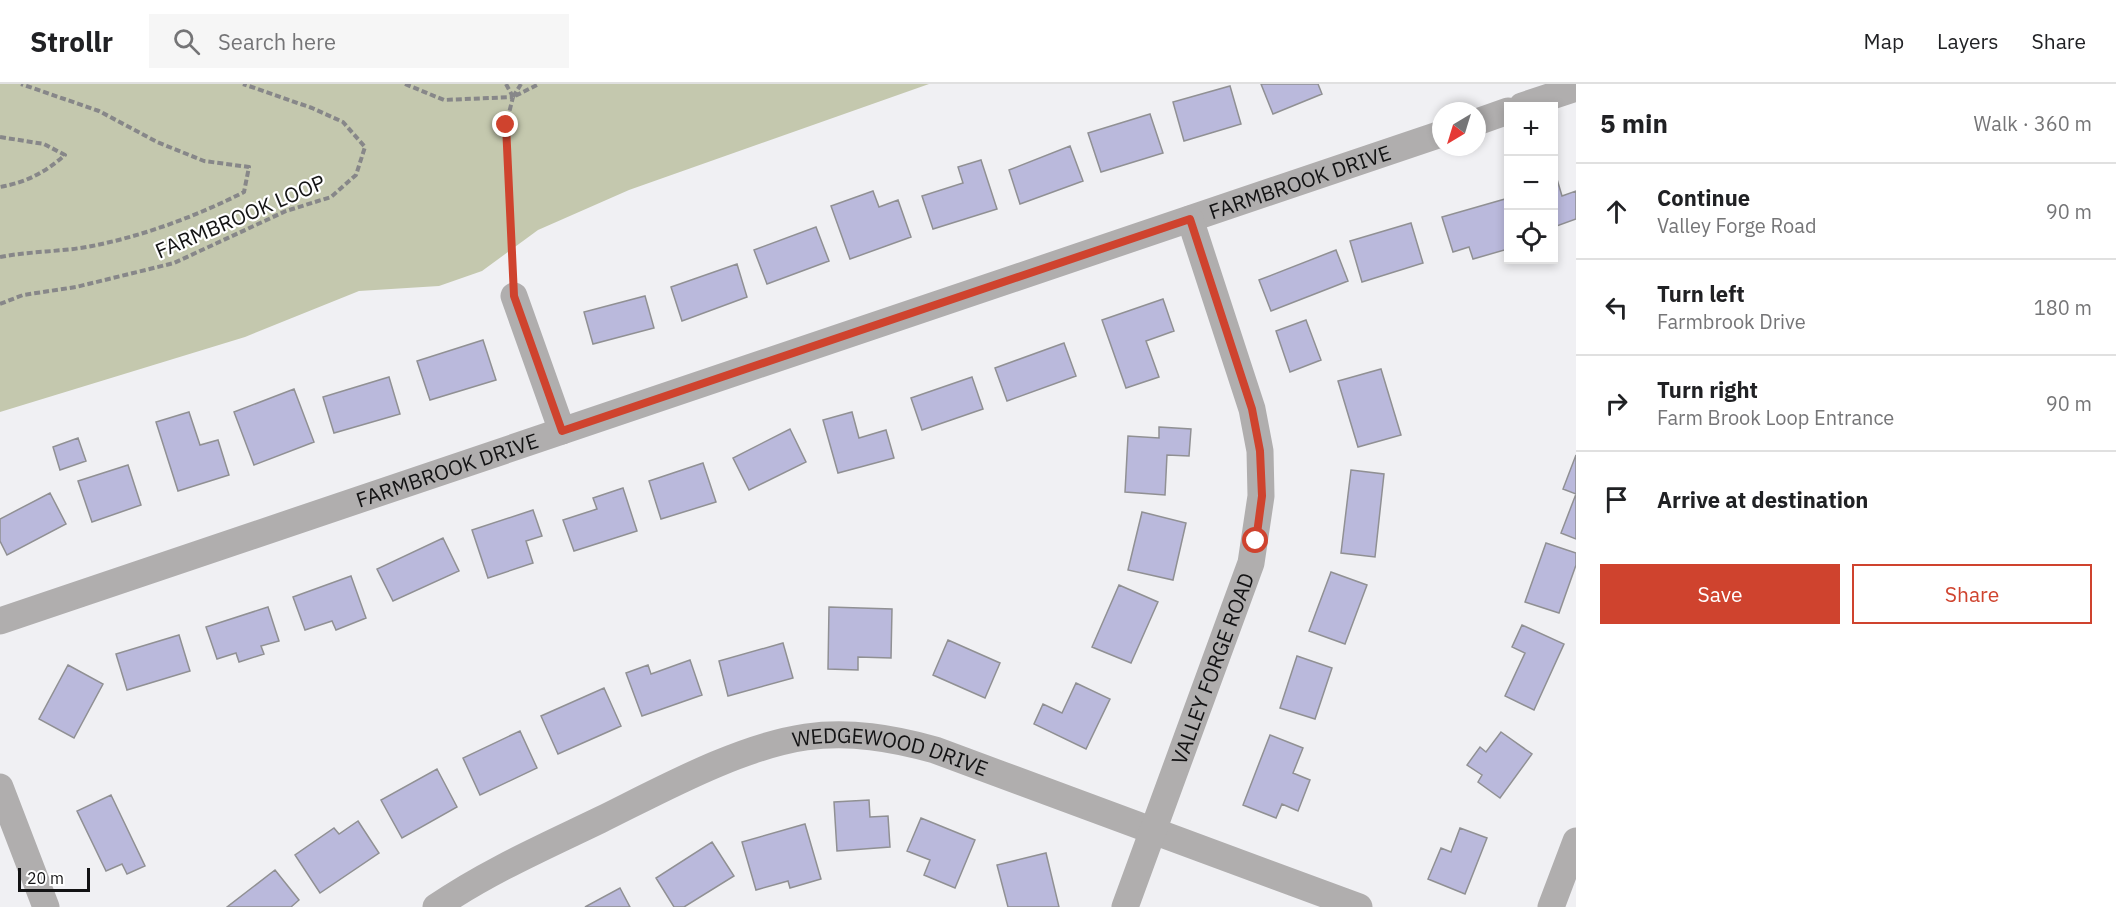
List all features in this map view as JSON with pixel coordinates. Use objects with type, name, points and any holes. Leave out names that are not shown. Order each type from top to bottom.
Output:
[{"type":"street","points":[[1534,102],[1576,88]]},
{"type":"street","points":[[1486,119],[1504,113]]},
{"type":"street","name":"FARMBROOK DRIVE","points":[[0,621],[1432,137]]},
{"type":"street","name":"VALLEY FORGE ROAD","points":[[1125,907],[1251,563],[1262,496],[1260,451],[1252,409],[1190,219]]},
{"type":"street","points":[[514,296],[562,431]]},
{"type":"street","name":"WEDGEWOOD DRIVE","points":[[445,905],[495,871],[655,793],[745,754],[807,737],[850,735],[904,741],[935,750],[1359,907]]},
{"type":"street","points":[[0,787],[46,907]]},
{"type":"street","points":[[1551,907],[1576,841]]},
{"type":"path","name":"FARMBROOK LOOP","points":[[0,257],[30,251],[90,247],[211,209],[244,192],[249,167],[204,161],[157,142],[99,111],[21,84]]},
{"type":"path","name":"FARMBROOK LOOP","points":[[0,304],[23,295],[76,287],[174,263],[286,211],[331,197],[356,175],[365,147],[343,122],[312,108],[243,84]]},
{"type":"path","points":[[405,84],[444,100],[513,97],[539,84]]},
{"type":"path","points":[[506,84],[513,97]]},
{"type":"path","points":[[514,296],[506,125],[513,97],[521,84]]},
{"type":"path","points":[[0,137],[44,144],[65,156],[44,174],[18,184],[0,187]]},
{"type":"green space","points":[[0,84],[929,84],[629,190],[538,230],[482,271],[439,286],[359,291],[245,337],[0,412]]},
{"type":"building","points":[[1261,84],[1318,84],[1322,94],[1273,114]]},
{"type":"building","points":[[1230,86],[1241,124],[1184,141],[1173,102]]},
{"type":"building","points":[[1150,114],[1163,153],[1101,172],[1088,133]]},
{"type":"building","points":[[1070,146],[1083,181],[1020,204],[1009,170]]},
{"type":"building","points":[[981,160],[997,209],[933,229],[922,196],[963,183],[958,167]]},
{"type":"building","points":[[1558,182],[1562,196],[1576,191],[1576,219],[1558,226]]},
{"type":"building","points":[[873,191],[879,207],[898,200],[911,237],[850,259],[831,206]]},
{"type":"building","points":[[1504,199],[1504,250],[1473,259],[1469,247],[1453,252],[1442,217]]},
{"type":"building","points":[[1411,223],[1423,263],[1362,282],[1350,241]]},
{"type":"building","points":[[816,227],[829,261],[767,284],[754,250]]},
{"type":"building","points":[[1336,250],[1348,281],[1271,311],[1259,280]]},
{"type":"building","points":[[737,264],[747,297],[682,321],[671,287]]},
{"type":"building","points":[[645,296],[654,328],[593,344],[584,312]]},
{"type":"building","points":[[1163,299],[1174,331],[1146,341],[1159,377],[1126,388],[1102,320]]},
{"type":"building","points":[[1306,320],[1321,360],[1290,372],[1276,331]]},
{"type":"building","points":[[483,340],[496,380],[430,400],[417,361]]},
{"type":"building","points":[[1064,343],[1076,376],[1007,401],[995,368]]},
{"type":"building","points":[[1381,369],[1401,435],[1358,447],[1338,381]]},
{"type":"building","points":[[389,377],[400,414],[334,433],[323,397]]},
{"type":"building","points":[[972,377],[983,409],[922,430],[911,398]]},
{"type":"building","points":[[294,389],[314,442],[254,465],[234,412]]},
{"type":"building","points":[[189,412],[200,445],[218,440],[229,475],[178,491],[156,422]]},
{"type":"building","points":[[852,412],[859,438],[886,430],[894,458],[838,473],[823,420]]},
{"type":"building","points":[[1159,427],[1191,429],[1189,456],[1167,455],[1165,495],[1125,492],[1128,436],[1159,438]]},
{"type":"building","points":[[790,429],[806,462],[749,490],[733,458]]},
{"type":"building","points":[[78,438],[86,461],[60,470],[53,447]]},
{"type":"building","points":[[1576,455],[1576,494],[1563,489]]},
{"type":"building","points":[[703,463],[716,502],[661,519],[649,481]]},
{"type":"building","points":[[128,465],[141,505],[92,522],[78,481]]},
{"type":"building","points":[[1351,470],[1384,474],[1375,557],[1341,553]]},
{"type":"building","points":[[623,488],[637,531],[574,551],[563,520],[597,509],[593,498]]},
{"type":"building","points":[[50,493],[66,524],[7,555],[0,541],[0,519]]},
{"type":"building","points":[[1576,494],[1576,539],[1561,533]]},
{"type":"building","points":[[533,510],[542,536],[526,541],[533,563],[488,578],[472,530]]},
{"type":"building","points":[[1142,512],[1186,523],[1173,580],[1128,570]]},
{"type":"building","points":[[443,538],[459,571],[393,601],[377,569]]},
{"type":"building","points":[[1546,543],[1576,553],[1576,565],[1559,613],[1525,602]]},
{"type":"building","points":[[1331,572],[1367,585],[1345,644],[1309,631]]},
{"type":"building","points":[[351,576],[366,618],[336,630],[332,621],[305,630],[293,597]]},
{"type":"building","points":[[1119,585],[1158,602],[1131,663],[1092,647]]},
{"type":"building","points":[[268,607],[279,641],[261,646],[264,654],[239,662],[236,653],[217,659],[206,627]]},
{"type":"building","points":[[829,607],[892,609],[891,658],[858,657],[858,670],[828,669]]},
{"type":"building","points":[[1522,625],[1564,644],[1534,710],[1505,696],[1525,653],[1512,647]]},
{"type":"building","points":[[179,635],[190,671],[127,690],[116,654]]},
{"type":"building","points":[[948,640],[1000,663],[985,698],[933,675]]},
{"type":"building","points":[[783,643],[793,678],[728,696],[719,661]]},
{"type":"building","points":[[1297,656],[1332,668],[1315,719],[1280,708]]},
{"type":"building","points":[[690,660],[702,695],[642,716],[626,673],[648,665],[651,674]]},
{"type":"building","points":[[68,665],[103,684],[74,738],[39,719]]},
{"type":"building","points":[[1076,683],[1110,699],[1086,749],[1034,724],[1043,704],[1062,713]]},
{"type":"building","points":[[604,688],[621,726],[558,754],[541,716]]},
{"type":"building","points":[[520,731],[537,768],[480,795],[463,758]]},
{"type":"building","points":[[1501,732],[1532,754],[1500,798],[1478,782],[1482,775],[1467,765],[1480,747],[1486,752]]},
{"type":"building","points":[[1270,735],[1303,748],[1293,773],[1310,780],[1298,811],[1282,804],[1276,818],[1243,805]]},
{"type":"building","points":[[437,769],[457,807],[402,838],[381,800]]},
{"type":"building","points":[[111,795],[145,866],[127,874],[122,864],[106,871],[77,811]]},
{"type":"building","points":[[869,800],[870,817],[888,816],[890,847],[837,851],[834,802]]},
{"type":"building","points":[[921,818],[975,840],[955,888],[924,875],[930,860],[907,851]]},
{"type":"building","points":[[358,821],[379,853],[320,893],[295,855],[334,828],[339,834]]},
{"type":"building","points":[[805,824],[821,879],[790,888],[788,881],[756,890],[742,842]]},
{"type":"building","points":[[1460,828],[1487,838],[1465,894],[1428,879],[1441,848],[1451,852]]},
{"type":"building","points":[[712,842],[734,876],[684,907],[674,907],[656,878]]},
{"type":"building","points":[[1046,853],[1059,907],[1008,907],[997,865]]},
{"type":"building","points":[[275,870],[299,900],[291,907],[227,907]]},
{"type":"building","points":[[620,888],[630,907],[585,907]]},
{"type":"route","points":[[506,125],[514,296],[562,431],[1190,219],[1252,409],[1260,451],[1262,496],[1256,541]]}]
